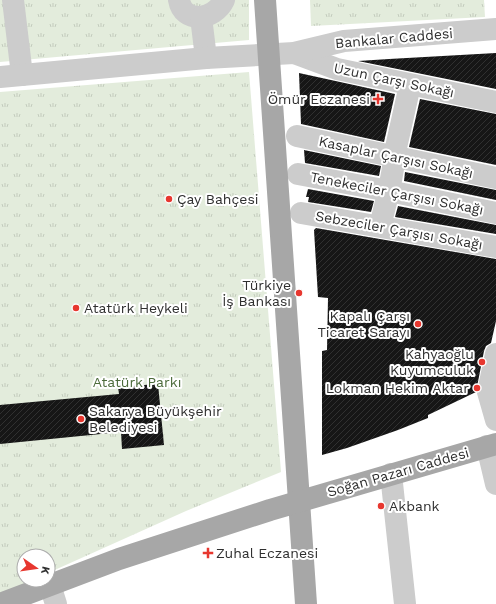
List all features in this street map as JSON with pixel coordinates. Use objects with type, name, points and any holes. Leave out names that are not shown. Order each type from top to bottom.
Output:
[{"type":"main road","points":[[265,0],[306,604]]},
{"type":"main road","name":"Soğan Pazarı Caddesi","points":[[0,604],[53,594],[119,559],[299,500],[492,445]]},
{"type":"street","points":[[13,0],[22,75]]},
{"type":"street","points":[[179,0],[180,5],[185,12],[192,16],[201,17],[208,16],[216,12],[224,0]]},
{"type":"street","points":[[201,17],[206,58]]},
{"type":"street","name":"Bankalar Caddesi","points":[[0,77],[206,58],[269,56],[294,53],[344,41],[496,29]]},
{"type":"street","name":"Uzun Çarşı Sokağı","points":[[294,53],[337,69],[496,102]]},
{"type":"street","points":[[382,222],[410,85]]},
{"type":"street","name":"Kasaplar Çarşısı Sokağı","points":[[297,136],[496,178]]},
{"type":"street","name":"Tenekeciler Çarşısı Sokağı","points":[[298,174],[496,213]]},
{"type":"street","name":"Sebzeciler Çarşısı Sokağı","points":[[301,213],[496,247]]},
{"type":"street","points":[[496,354],[492,390],[496,420]]},
{"type":"street","points":[[492,445],[496,484]]},
{"type":"street","points":[[391,474],[405,604]]},
{"type":"green space","points":[[0,0],[249,0],[249,40],[0,62]]},
{"type":"green space","points":[[310,0],[484,0],[485,17],[311,26]]},
{"type":"green space","name":"Atatürk Parkı","points":[[249,72],[281,472],[186,511],[56,569],[56,548],[16,548],[16,588],[0,595],[0,92]]},
{"type":"building","points":[[496,53],[496,89],[358,61],[389,59]]},
{"type":"building","points":[[299,73],[395,94],[384,142],[301,124]]},
{"type":"building","points":[[420,99],[496,114],[496,165],[409,147]]},
{"type":"building","points":[[304,150],[381,166],[379,176],[305,163]]},
{"type":"building","points":[[405,172],[496,190],[496,200],[404,181]]},
{"type":"building","points":[[308,189],[374,201],[371,212],[308,202],[309,197],[306,197]]},
{"type":"building","points":[[398,206],[496,225],[496,234],[395,217]]},
{"type":"building","points":[[316,228],[496,259],[496,321],[491,343],[486,346],[484,351],[476,392],[428,415],[428,418],[347,448],[322,455],[322,351],[327,350],[328,298],[318,297],[314,230]]},
{"type":"building","name":"Sakarya Büyükşehir Belediyesi","points":[[158,384],[164,445],[122,449],[121,432],[0,444],[0,405],[119,394],[118,387]]},
{"type":"place","name":"Ömür Eczanesi","points":[[378,99]]},
{"type":"place","name":"Çay Bahçesi","points":[[169,199]]},
{"type":"place","name":"Türkiye İş Bankası","points":[[299,293]]},
{"type":"place","name":"Atatürk Heykeli","points":[[76,308]]},
{"type":"place","name":"Kapalı Çarşı Ticaret Sarayı","points":[[418,324]]},
{"type":"place","name":"Kahyaoğlu Kuyumculuk","points":[[482,362]]},
{"type":"place","name":"Lokman Hekim Aktar","points":[[477,388]]},
{"type":"place","name":"Sakarya Büyükşehir Belediyesi","points":[[81,419]]},
{"type":"place","name":"Akbank","points":[[381,506]]},
{"type":"place","name":"Zuhal Eczanesi","points":[[208,553]]}]
